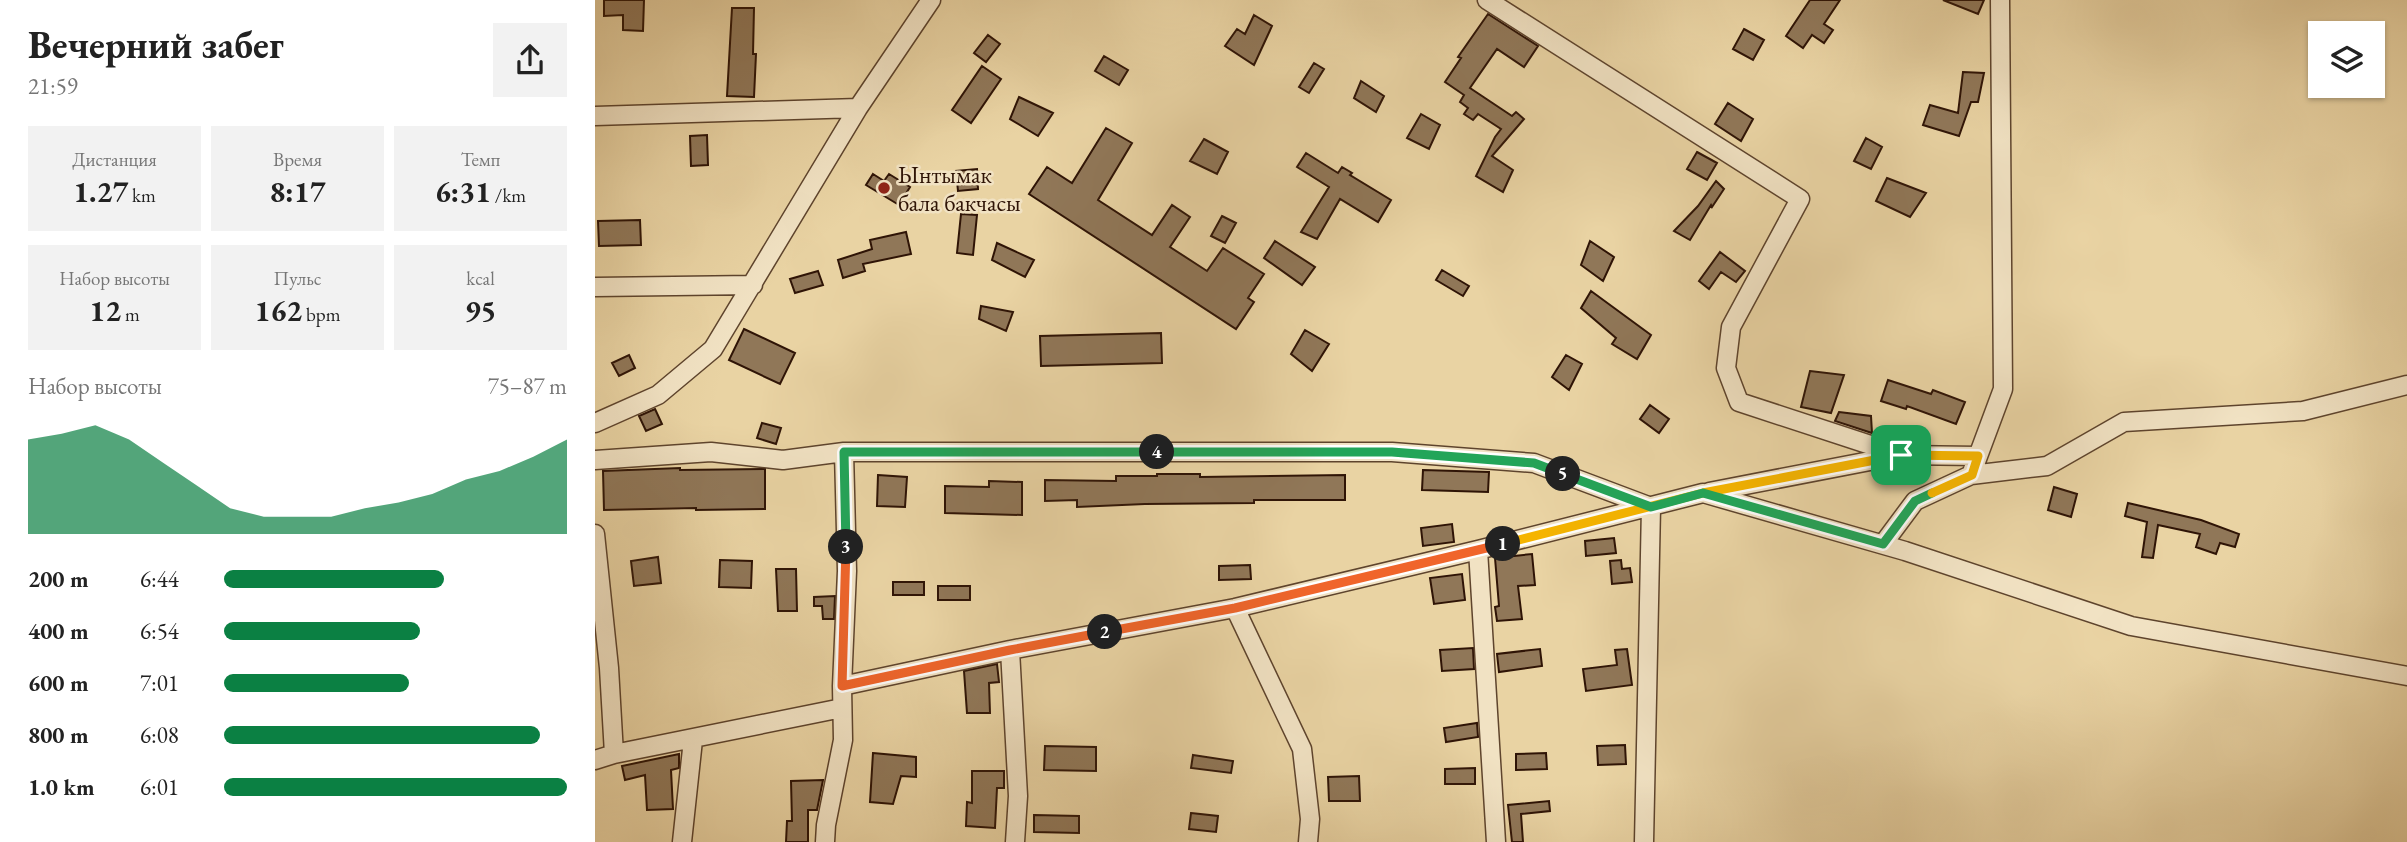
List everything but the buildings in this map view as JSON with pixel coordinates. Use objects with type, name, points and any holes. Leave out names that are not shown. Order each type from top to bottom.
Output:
[{"type":"street","points":[[1487,0],[1800,199],[1731,327],[1726,368],[1739,402],[1901,455]]},
{"type":"street","points":[[1972,475],[2003,389],[2000,0]]},
{"type":"street","points":[[595,423],[658,396],[713,349],[858,108],[927,2]]},
{"type":"street","points":[[595,116],[858,108]]},
{"type":"street","points":[[595,287],[753,285]]},
{"type":"street","points":[[1883,544],[1915,501],[1972,475],[2047,466],[2124,422],[2303,411],[2407,385]]},
{"type":"street","points":[[825,842],[843,740],[842,686],[847,572],[844,452]]},
{"type":"street","points":[[595,460],[711,453],[783,460],[844,452],[1405,453],[1534,463],[1651,507]]},
{"type":"street","points":[[842,686],[1010,650],[1235,608],[1478,551],[1703,493],[1901,455],[1978,456]]},
{"type":"street","points":[[1703,493],[1883,544],[2131,626],[2407,676]]},
{"type":"street","points":[[1644,842],[1651,507]]},
{"type":"street","points":[[595,534],[609,668],[614,754]]},
{"type":"street","points":[[1478,551],[1496,842]]},
{"type":"street","points":[[1235,608],[1302,749],[1310,819],[1308,842]]},
{"type":"street","points":[[1010,650],[1018,796],[1015,842]]},
{"type":"street","points":[[595,760],[842,708]]},
{"type":"street","points":[[683,842],[693,740]]},
{"type":"place","name":"Ынтымак бала бакчасы","points":[[884,188]]},
{"type":"route","points":[[1901,455],[1703,493],[1651,507],[1478,551],[1235,608],[1010,650],[842,686],[847,572],[844,452],[1392,452],[1534,463],[1651,507],[1703,493],[1883,544],[1915,501],[1972,475],[1978,456],[1901,455]]}]
